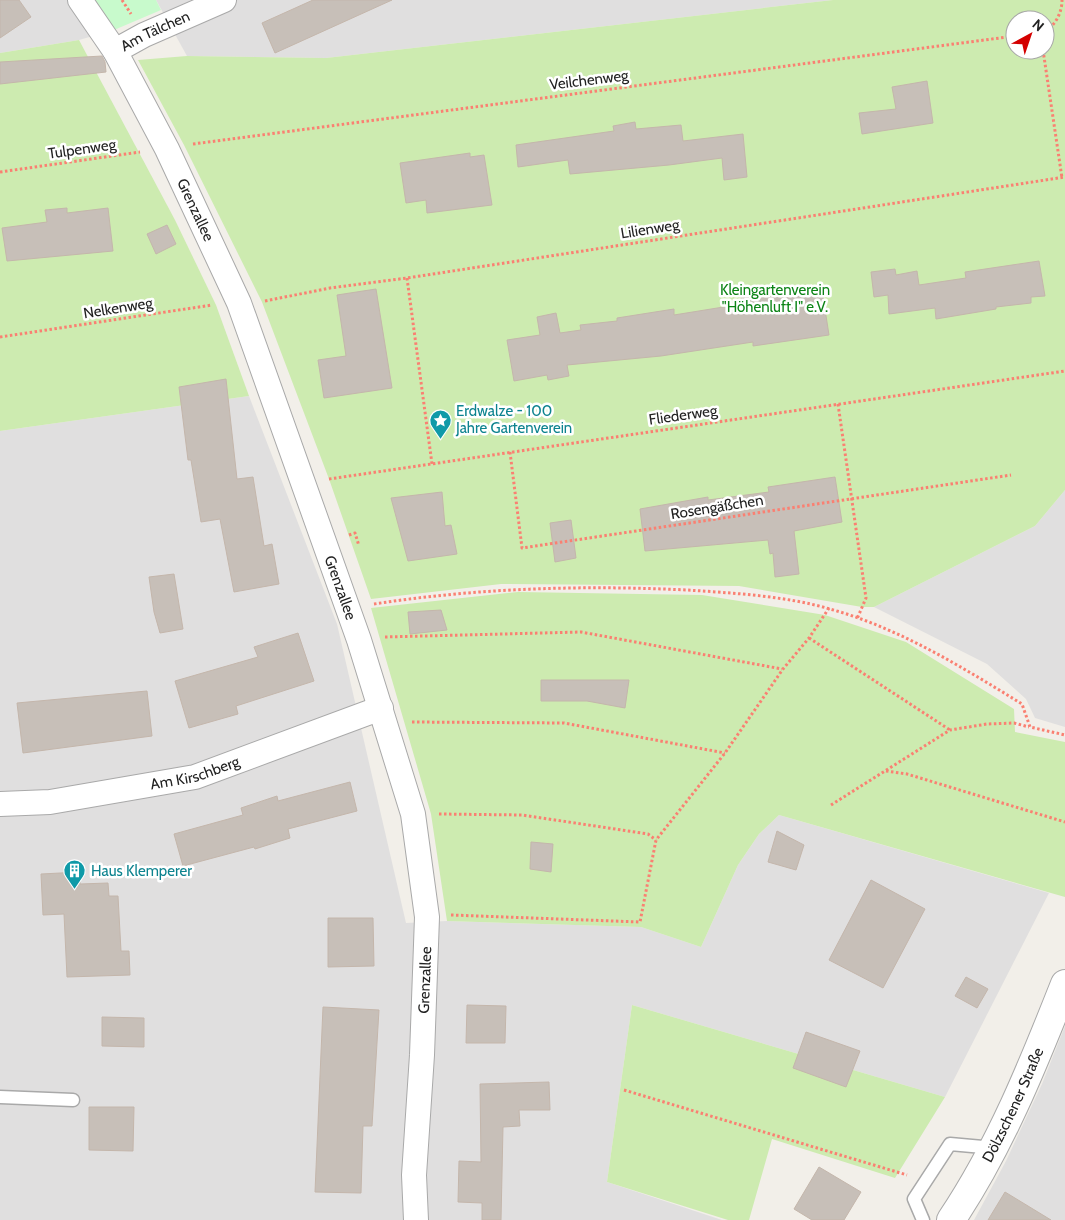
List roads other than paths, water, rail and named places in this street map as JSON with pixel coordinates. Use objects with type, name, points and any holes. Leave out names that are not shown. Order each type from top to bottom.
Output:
[{"type":"street","name":"Grenzallee","points":[[80,0],[115,51],[166,149],[239,303],[359,640],[413,814],[427,917],[422,1055],[414,1175],[416,1220]]},
{"type":"street","name":"Am Tälchen","points":[[115,51],[144,35],[224,0]]},
{"type":"street","name":"Am Kirschberg","points":[[0,804],[50,802],[195,776],[384,717]]},
{"type":"street","name":"Dölzschener Straße","points":[[951,1220],[994,1148],[1038,1053],[1065,984]]},
{"type":"lane","points":[[0,1096],[73,1100]]},
{"type":"lane","points":[[923,1220],[914,1199],[950,1144],[994,1148]]},
{"type":"place","name":"Erdwalze - 100 Jahre Gartenverein","points":[[440,439]]},
{"type":"place","name":"Haus Klemperer","points":[[75,890]]},
{"type":"park label","name":"Kleingartenverein \"Höhenluft I\" e.V.","points":[[775,298]]}]
